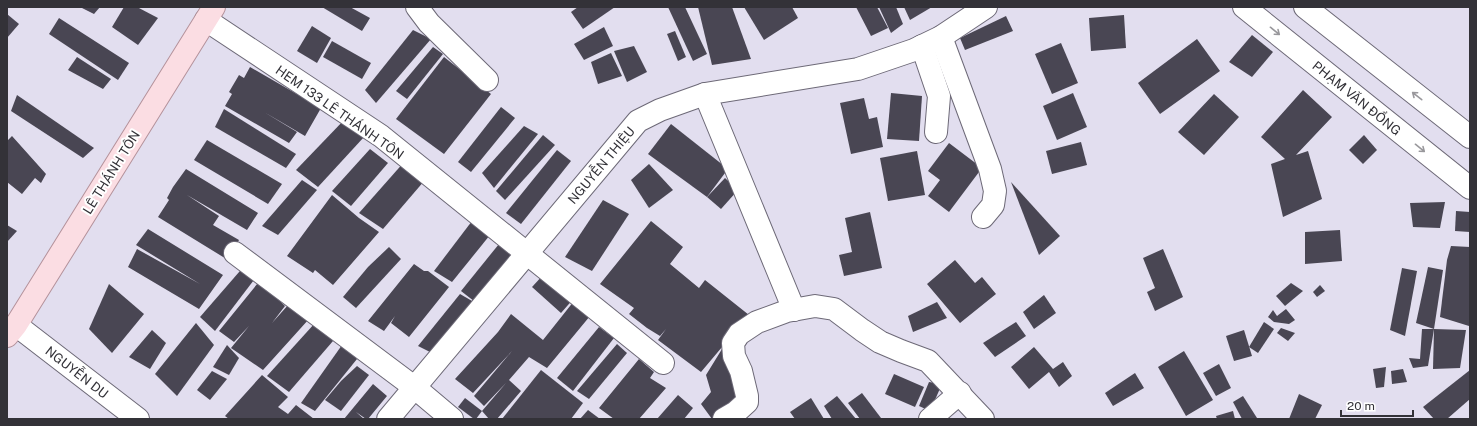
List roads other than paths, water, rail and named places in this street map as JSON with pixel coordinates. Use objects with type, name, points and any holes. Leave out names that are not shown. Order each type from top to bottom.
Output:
[{"type":"main road","name":"LÊ THÁNH TÔN","points":[[11,330],[210,13]]},
{"type":"street","points":[[417,7],[429,23],[487,80]]},
{"type":"street","name":"NGUYỄN THIỆU","points":[[388,419],[638,120],[660,110],[705,94],[858,69],[914,50],[932,41],[986,7]]},
{"type":"street","name":"PHẠM VĂN ĐỒNG","points":[[1244,7],[1470,188]]},
{"type":"street","points":[[1305,7],[1470,137]]},
{"type":"street","name":"HEM 133 LÊ THÁNH TÔN","points":[[210,13],[380,136],[526,255],[663,363]]},
{"type":"street","points":[[932,41],[940,96],[936,132]]},
{"type":"street","points":[[932,41],[990,169],[995,191],[993,206],[983,217]]},
{"type":"street","points":[[705,94],[794,310]]},
{"type":"street","points":[[235,253],[414,387],[452,419]]},
{"type":"street","points":[[724,419],[736,412],[747,402],[747,396],[740,371],[734,356],[733,343],[739,334],[757,322],[794,310],[815,306],[834,309],[880,342],[901,352],[928,360],[983,419]]},
{"type":"street","name":"NGUYỄN DU","points":[[11,330],[138,419]]},
{"type":"street","points":[[930,419],[960,393]]}]
